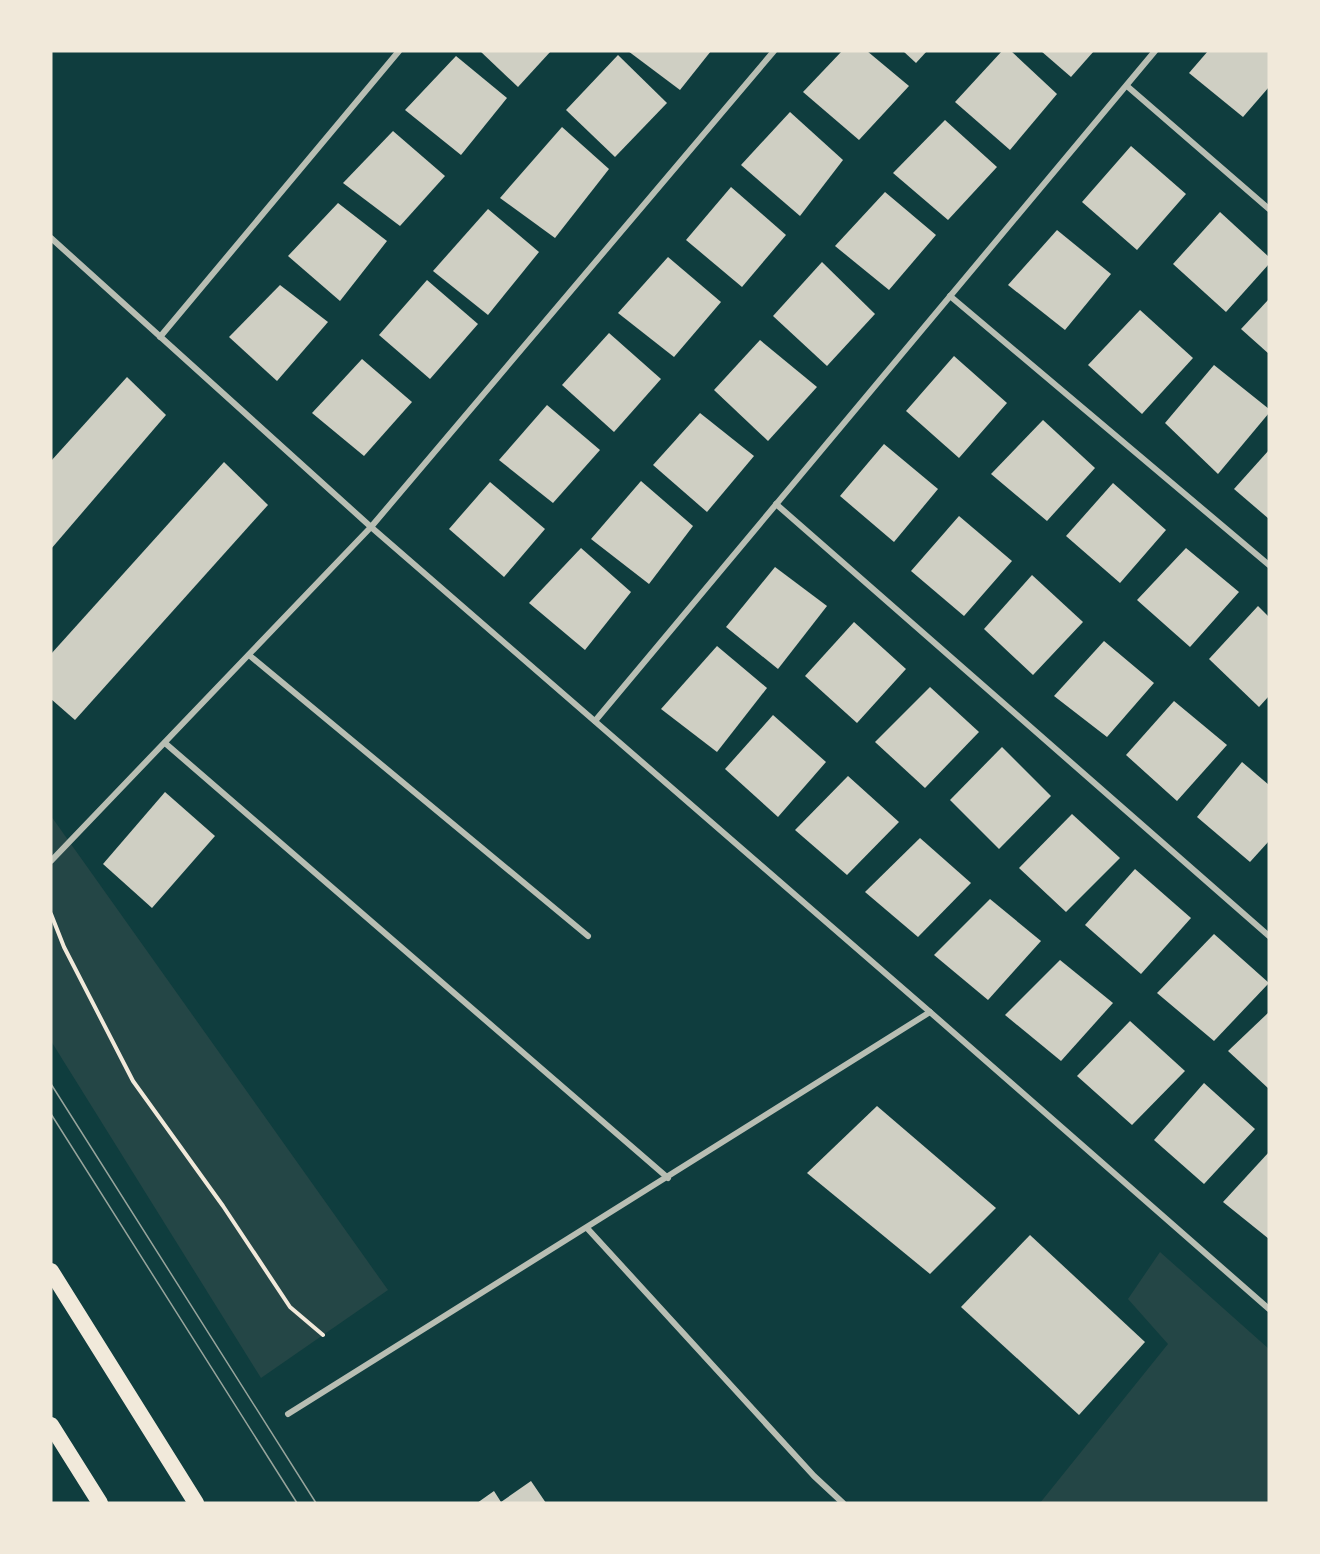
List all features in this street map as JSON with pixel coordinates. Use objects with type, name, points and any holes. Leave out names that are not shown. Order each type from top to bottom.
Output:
[{"type":"highway","points":[[51,1270],[196,1503]]},
{"type":"highway","points":[[51,1425],[100,1503]]},
{"type":"street","points":[[160,337],[399,51]]},
{"type":"street","points":[[51,861],[371,527],[774,51]]},
{"type":"street","points":[[595,721],[1155,51]]},
{"type":"street","points":[[1127,86],[1269,209]]},
{"type":"street","points":[[51,238],[371,527],[1269,1309]]},
{"type":"street","points":[[951,296],[1269,565]]},
{"type":"street","points":[[776,504],[1269,936]]},
{"type":"street","points":[[249,655],[588,936]]},
{"type":"street","points":[[165,743],[668,1178]]},
{"type":"street","points":[[288,1414],[930,1012]]},
{"type":"street","points":[[587,1228],[814,1476],[843,1503]]},
{"type":"path","points":[[51,914],[64,947],[133,1080],[223,1206],[290,1307],[323,1335]]},
{"type":"shaded area","points":[[51,816],[388,1290],[261,1378],[51,1041]]},
{"type":"shaded area","points":[[1160,1252],[1269,1349],[1269,1503],[1040,1503],[1168,1344],[1128,1299]]},
{"type":"building","points":[[480,51],[551,51],[518,87]]},
{"type":"building","points":[[628,51],[711,51],[680,90]]},
{"type":"building","points":[[842,51],[867,51],[909,86],[859,140],[803,92]]},
{"type":"building","points":[[903,51],[927,51],[916,63]]},
{"type":"building","points":[[1002,51],[1011,51],[1057,94],[1010,150],[955,102]]},
{"type":"building","points":[[1041,51],[1094,51],[1071,77]]},
{"type":"building","points":[[1208,51],[1269,51],[1269,87],[1243,117],[1189,73]]},
{"type":"building","points":[[618,55],[667,103],[615,157],[566,110]]},
{"type":"building","points":[[456,56],[507,98],[461,155],[405,110]]},
{"type":"building","points":[[790,112],[843,160],[800,216],[741,165]]},
{"type":"building","points":[[945,120],[997,167],[948,220],[893,173]]},
{"type":"building","points":[[562,127],[609,169],[555,238],[500,198]]},
{"type":"building","points":[[393,131],[445,176],[400,226],[343,183]]},
{"type":"building","points":[[1131,146],[1186,194],[1137,250],[1082,202]]},
{"type":"building","points":[[731,187],[786,235],[742,287],[686,240]]},
{"type":"building","points":[[885,192],[936,235],[889,290],[835,246]]},
{"type":"building","points":[[338,203],[387,241],[340,301],[288,256]]},
{"type":"building","points":[[488,209],[539,252],[488,315],[433,271]]},
{"type":"building","points":[[1220,212],[1269,257],[1269,264],[1226,312],[1173,264]]},
{"type":"building","points":[[1057,230],[1111,274],[1065,330],[1008,285]]},
{"type":"building","points":[[668,257],[721,302],[674,357],[618,313]]},
{"type":"building","points":[[822,262],[875,314],[827,366],[773,316]]},
{"type":"building","points":[[427,280],[478,324],[430,379],[379,335]]},
{"type":"building","points":[[280,285],[328,322],[277,381],[229,337]]},
{"type":"building","points":[[1269,299],[1269,354],[1241,329]]},
{"type":"building","points":[[1140,310],[1193,358],[1142,414],[1088,365]]},
{"type":"building","points":[[609,333],[661,379],[614,432],[562,385]]},
{"type":"building","points":[[760,340],[817,387],[768,441],[714,390]]},
{"type":"building","points":[[954,356],[1007,403],[959,458],[906,411]]},
{"type":"building","points":[[362,359],[412,402],[364,456],[312,413]]},
{"type":"building","points":[[1214,365],[1269,409],[1269,413],[1218,474],[1165,423]]},
{"type":"building","points":[[127,377],[166,415],[51,549],[51,461]]},
{"type":"building","points":[[547,405],[600,450],[553,503],[499,460]]},
{"type":"building","points":[[700,413],[754,456],[707,512],[653,465]]},
{"type":"building","points":[[1043,420],[1095,468],[1047,521],[991,474]]},
{"type":"building","points":[[884,444],[938,489],[894,542],[840,496]]},
{"type":"building","points":[[1269,450],[1269,519],[1234,489]]},
{"type":"building","points":[[224,462],[268,505],[75,720],[51,699],[51,654]]},
{"type":"building","points":[[641,481],[693,526],[649,584],[591,539]]},
{"type":"building","points":[[490,482],[545,529],[504,577],[449,529]]},
{"type":"building","points":[[1113,483],[1166,530],[1120,583],[1066,536]]},
{"type":"building","points":[[959,516],[1012,561],[964,616],[911,571]]},
{"type":"building","points":[[581,548],[631,592],[585,650],[529,603]]},
{"type":"building","points":[[1186,548],[1239,592],[1190,647],[1137,600]]},
{"type":"building","points":[[775,567],[827,606],[778,669],[726,627]]},
{"type":"building","points":[[1032,575],[1083,622],[1033,675],[984,629]]},
{"type":"building","points":[[1258,606],[1269,617],[1269,696],[1259,707],[1209,659]]},
{"type":"building","points":[[854,622],[906,669],[857,723],[805,676]]},
{"type":"building","points":[[1104,641],[1154,683],[1107,737],[1054,696]]},
{"type":"building","points":[[717,646],[767,688],[717,752],[661,709]]},
{"type":"building","points":[[930,687],[979,732],[925,788],[875,742]]},
{"type":"building","points":[[1174,701],[1227,745],[1177,801],[1126,755]]},
{"type":"building","points":[[773,715],[826,762],[778,817],[725,769]]},
{"type":"building","points":[[1002,747],[1051,796],[999,849],[950,800]]},
{"type":"building","points":[[1242,762],[1269,785],[1269,841],[1250,862],[1197,817]]},
{"type":"building","points":[[848,776],[899,822],[847,875],[795,830]]},
{"type":"building","points":[[165,792],[215,836],[152,908],[103,864]]},
{"type":"building","points":[[1072,814],[1120,858],[1066,912],[1019,868]]},
{"type":"building","points":[[920,838],[971,883],[918,937],[865,892]]},
{"type":"building","points":[[1135,869],[1191,918],[1141,974],[1085,925]]},
{"type":"building","points":[[990,899],[1041,941],[988,1000],[934,955]]},
{"type":"building","points":[[1214,934],[1269,983],[1214,1041],[1157,993]]},
{"type":"building","points":[[1060,960],[1113,1003],[1061,1061],[1005,1015]]},
{"type":"building","points":[[1269,1012],[1269,1089],[1228,1051]]},
{"type":"building","points":[[1130,1021],[1185,1071],[1132,1125],[1077,1076]]},
{"type":"building","points":[[1204,1083],[1255,1129],[1204,1184],[1154,1140]]},
{"type":"building","points":[[877,1106],[996,1208],[930,1274],[807,1173]]},
{"type":"building","points":[[1269,1152],[1269,1239],[1223,1202]]},
{"type":"building","points":[[1030,1235],[1145,1342],[1079,1415],[961,1307]]},
{"type":"building","points":[[531,1481],[546,1503],[477,1503],[494,1491],[501,1502]]},
{"type":"tram line","points":[[51,1084],[316,1503]]},
{"type":"tram line","points":[[51,1114],[297,1503]]}]
